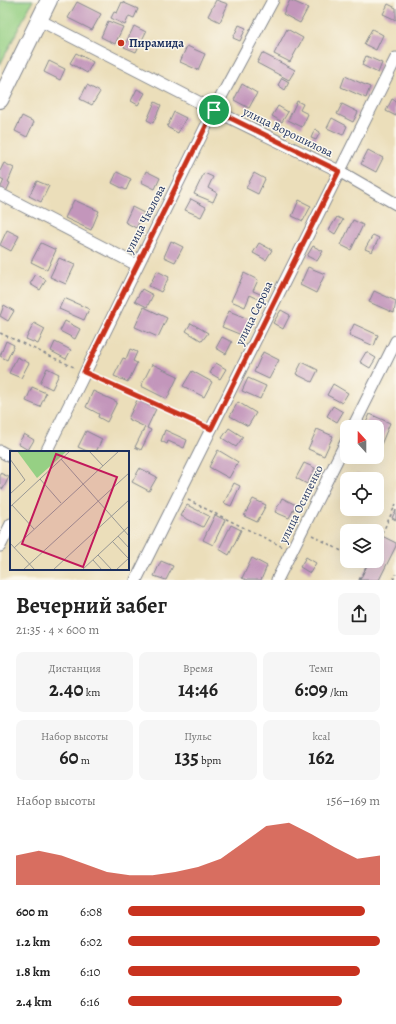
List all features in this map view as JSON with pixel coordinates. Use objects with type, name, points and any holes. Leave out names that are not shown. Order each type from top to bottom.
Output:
[{"type":"street","points":[[0,100],[49,0]]},
{"type":"street","name":"улица Чкалова","points":[[46,451],[214,110],[273,0]]},
{"type":"street","name":"улица Ворошилова","points":[[39,20],[214,110],[339,171],[396,204]]},
{"type":"street","name":"улица Серова","points":[[136,580],[396,58]]},
{"type":"street","points":[[0,194],[137,265]]},
{"type":"street","points":[[356,420],[396,341]]},
{"type":"street","points":[[0,451],[10,456]]},
{"type":"street","name":"улица Осипенко","points":[[277,580],[340,454]]},
{"type":"street","points":[[0,546],[10,526]]},
{"type":"path","points":[[0,333],[211,429]]},
{"type":"path","points":[[179,496],[292,551]]},
{"type":"path","points":[[384,529],[396,504]]},
{"type":"path","points":[[302,530],[340,550]]},
{"type":"path","points":[[359,580],[365,568]]},
{"type":"path","points":[[393,580],[396,574]]},
{"type":"green space","points":[[0,0],[33,0],[0,65]]},
{"type":"building","points":[[216,0],[228,4],[220,22],[208,16]]},
{"type":"building","points":[[290,0],[308,8],[300,23],[283,14]]},
{"type":"building","points":[[77,2],[101,14],[92,30],[68,18]]},
{"type":"building","points":[[122,2],[138,9],[134,18],[129,16],[125,25],[111,18],[114,12],[117,13]]},
{"type":"building","points":[[388,4],[396,8],[396,20],[383,14]]},
{"type":"building","points":[[108,21],[123,27],[115,44],[101,37]]},
{"type":"building","points":[[239,25],[246,28],[240,41],[233,38]]},
{"type":"building","points":[[134,26],[146,32],[136,52],[124,47]]},
{"type":"building","points":[[287,29],[303,38],[290,62],[274,54]]},
{"type":"building","points":[[372,29],[383,35],[376,50],[364,44]]},
{"type":"building","points":[[187,46],[205,54],[198,70],[180,62]]},
{"type":"building","points":[[76,53],[93,62],[87,73],[70,63]]},
{"type":"building","points":[[262,53],[295,70],[289,80],[257,63]]},
{"type":"building","points":[[366,56],[382,63],[378,73],[362,65]]},
{"type":"building","points":[[49,61],[65,69],[60,80],[44,72]]},
{"type":"building","points":[[345,76],[370,87],[366,98],[341,87]]},
{"type":"building","points":[[282,78],[289,82],[285,90],[278,85]]},
{"type":"building","points":[[242,84],[257,93],[249,108],[234,100]]},
{"type":"building","points":[[87,85],[100,92],[92,105],[80,99]]},
{"type":"building","points":[[137,89],[145,93],[138,105],[131,101]]},
{"type":"building","points":[[392,99],[396,101],[396,116],[386,111]]},
{"type":"building","points":[[297,101],[303,104],[300,110],[308,114],[302,127],[288,120]]},
{"type":"building","points":[[155,102],[161,105],[153,123],[147,120]]},
{"type":"building","points":[[342,104],[358,112],[353,122],[337,114]]},
{"type":"building","points":[[278,106],[288,112],[282,122],[272,116]]},
{"type":"building","points":[[174,112],[186,118],[178,133],[167,127]]},
{"type":"building","points":[[22,116],[34,122],[27,137],[15,131]]},
{"type":"building","points":[[332,118],[347,126],[343,135],[327,128]]},
{"type":"building","points":[[315,129],[320,132],[316,140],[311,138]]},
{"type":"building","points":[[368,150],[383,158],[376,172],[361,164]]},
{"type":"building","points":[[4,163],[14,168],[8,182],[10,183],[6,192],[0,189],[4,180],[0,178],[0,171]]},
{"type":"building","points":[[146,171],[160,178],[155,189],[141,182]]},
{"type":"building","points":[[117,172],[131,179],[126,190],[112,183]]},
{"type":"building","points":[[204,173],[213,177],[208,188],[217,193],[213,202],[194,194]]},
{"type":"building","points":[[254,173],[265,179],[258,194],[246,188]]},
{"type":"building","points":[[37,181],[49,186],[41,202],[29,196]]},
{"type":"building","points":[[191,199],[206,207],[201,217],[185,210]]},
{"type":"building","points":[[74,200],[99,211],[91,230],[65,218]]},
{"type":"building","points":[[299,200],[311,206],[303,221],[292,216]]},
{"type":"building","points":[[132,207],[144,213],[136,228],[125,222]]},
{"type":"building","points":[[337,217],[343,220],[335,234],[329,230]]},
{"type":"building","points":[[353,220],[363,225],[351,250],[341,245]]},
{"type":"building","points":[[7,230],[19,236],[11,251],[0,245]]},
{"type":"building","points":[[373,235],[379,238],[372,252],[365,249]]},
{"type":"building","points":[[171,241],[183,247],[175,262],[164,257]]},
{"type":"building","points":[[41,243],[56,250],[47,270],[31,262]]},
{"type":"building","points":[[259,243],[272,250],[266,260],[253,253]]},
{"type":"building","points":[[313,246],[323,251],[317,261],[307,256]]},
{"type":"building","points":[[59,258],[75,265],[66,284],[50,277]]},
{"type":"building","points":[[308,267],[325,274],[316,293],[300,285]]},
{"type":"building","points":[[157,271],[169,277],[161,292],[149,286]]},
{"type":"building","points":[[244,273],[258,280],[253,291],[265,296],[263,301],[250,295],[245,307],[231,301]]},
{"type":"building","points":[[36,274],[46,280],[40,290],[30,284]]},
{"type":"building","points":[[142,289],[153,295],[147,307],[135,301]]},
{"type":"building","points":[[374,291],[396,301],[394,313],[369,302]]},
{"type":"building","points":[[64,298],[89,309],[84,320],[59,309]]},
{"type":"building","points":[[4,305],[14,311],[8,321],[0,316]]},
{"type":"building","points":[[144,307],[167,318],[158,337],[135,327]]},
{"type":"building","points":[[281,310],[290,315],[283,329],[273,323]]},
{"type":"building","points":[[229,311],[251,320],[244,336],[222,327]]},
{"type":"building","points":[[65,321],[80,329],[75,339],[60,331]]},
{"type":"building","points":[[34,323],[45,329],[38,344],[26,339]]},
{"type":"building","points":[[191,323],[208,333],[202,341],[186,331]]},
{"type":"building","points":[[354,324],[378,335],[374,346],[349,335]]},
{"type":"building","points":[[222,337],[232,342],[226,354],[216,348]]},
{"type":"building","points":[[6,341],[14,345],[7,360],[0,356]]},
{"type":"building","points":[[55,342],[71,350],[66,359],[51,351]]},
{"type":"building","points":[[130,349],[137,352],[133,361],[137,363],[128,382],[114,376],[123,358],[126,359]]},
{"type":"building","points":[[263,352],[279,360],[269,379],[254,372]]},
{"type":"building","points":[[366,352],[376,358],[370,368],[360,362]]},
{"type":"building","points":[[17,357],[29,363],[21,378],[9,373]]},
{"type":"building","points":[[302,362],[318,370],[312,382],[296,374]]},
{"type":"building","points":[[216,363],[226,369],[220,379],[210,373]]},
{"type":"building","points":[[152,364],[178,376],[167,399],[141,386]]},
{"type":"building","points":[[47,368],[59,374],[52,389],[40,383]]},
{"type":"building","points":[[192,371],[212,382],[204,397],[183,386]]},
{"type":"building","points":[[248,378],[266,386],[260,399],[242,391]]},
{"type":"building","points":[[333,384],[348,393],[342,403],[327,395]]},
{"type":"building","points":[[32,387],[46,393],[40,407],[26,401]]},
{"type":"building","points":[[93,391],[117,402],[107,422],[98,417],[99,414],[86,407]]},
{"type":"building","points":[[137,400],[156,409],[147,428],[151,430],[141,450],[135,447],[145,427],[128,419]]},
{"type":"building","points":[[238,402],[256,413],[248,426],[230,416]]},
{"type":"building","points":[[333,406],[343,412],[337,422],[327,416]]},
{"type":"building","points":[[370,414],[383,420],[367,420]]},
{"type":"building","points":[[384,420],[390,423],[384,437]]},
{"type":"building","points":[[229,428],[243,437],[236,447],[222,438]]},
{"type":"building","points":[[317,429],[333,436],[324,456],[308,449]]},
{"type":"building","points":[[165,430],[187,440],[184,448],[168,441],[167,444],[161,441]]},
{"type":"building","points":[[86,431],[102,439],[96,451],[87,451],[78,447]]},
{"type":"building","points":[[24,434],[34,440],[28,450],[18,444]]},
{"type":"building","points":[[218,450],[238,462],[229,478],[209,467]]},
{"type":"building","points":[[304,463],[315,468],[307,484],[296,478]]},
{"type":"building","points":[[140,468],[157,477],[149,491],[132,482]]},
{"type":"building","points":[[0,473],[9,477],[3,489],[0,487]]},
{"type":"building","points":[[234,483],[240,486],[231,506],[224,503]]},
{"type":"building","points":[[282,498],[296,505],[289,518],[275,512]]},
{"type":"building","points":[[253,499],[266,505],[257,522],[244,516]]},
{"type":"building","points":[[187,505],[209,516],[203,527],[181,516]]},
{"type":"building","points":[[396,510],[396,520],[392,518]]},
{"type":"building","points":[[215,515],[225,520],[213,545],[203,540]]},
{"type":"building","points":[[231,525],[241,530],[229,555],[219,549]]},
{"type":"building","points":[[384,537],[396,543],[396,546],[379,580],[360,580],[366,568],[384,568]]},
{"type":"building","points":[[306,557],[316,563],[310,573],[300,567]]},
{"type":"building","points":[[252,558],[267,566],[261,580],[247,580],[242,578]]},
{"type":"building","points":[[161,561],[173,566],[166,580],[154,576]]},
{"type":"place","name":"Пирамида","points":[[121,43]]},
{"type":"route","points":[[214,110],[339,171],[211,429],[84,372],[214,110]]}]
